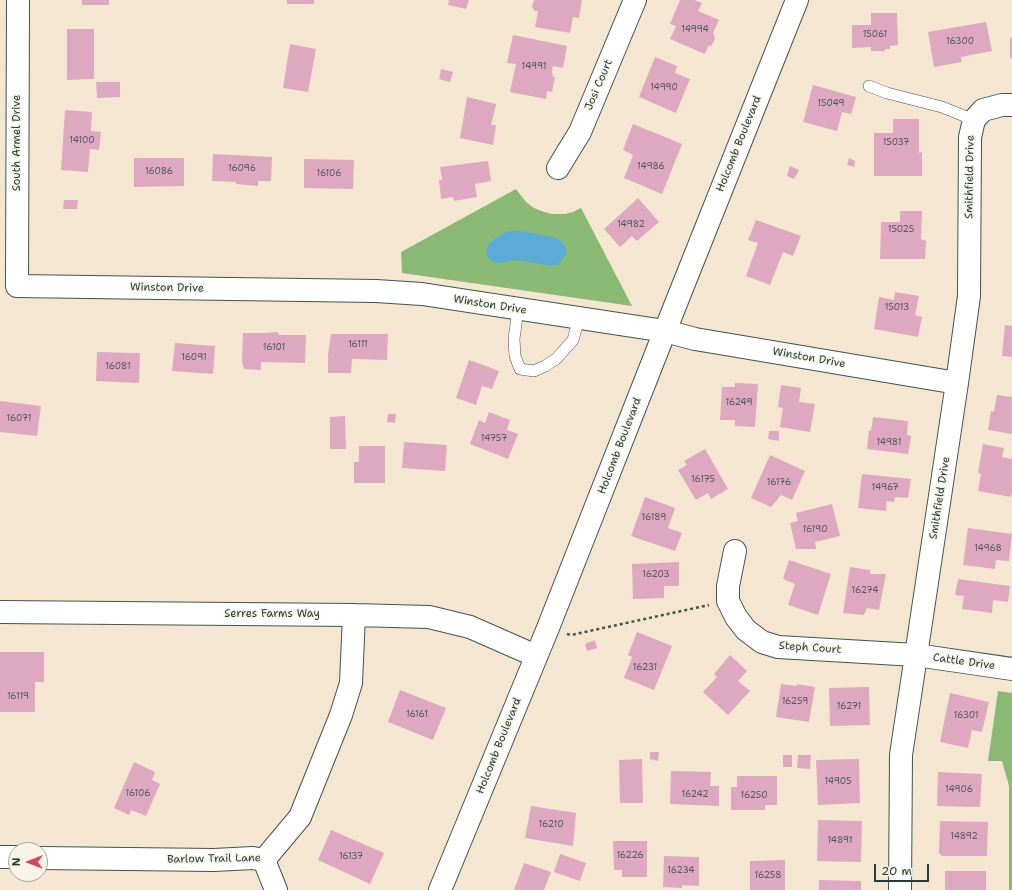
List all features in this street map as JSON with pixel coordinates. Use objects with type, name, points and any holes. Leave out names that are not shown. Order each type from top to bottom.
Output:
[{"type":"street","name":"South Armel Drive","points":[[16,286],[18,0]]},
{"type":"street","name":"Josi Court","points":[[558,168],[580,132],[635,0]]},
{"type":"street","name":"Holcomb Boulevard","points":[[440,890],[548,628],[797,0]]},
{"type":"street","points":[[978,115],[1002,105],[1012,105]]},
{"type":"street","name":"Smithfield Drive","points":[[900,890],[901,755],[969,296],[970,137],[978,115]]},
{"type":"street","name":"Winston Drive","points":[[16,286],[376,291],[422,294],[665,331],[695,339],[957,383]]},
{"type":"street","points":[[728,601],[728,586],[734,551]]},
{"type":"street","name":"Steph Court","points":[[728,601],[736,617],[746,630],[762,642],[778,647],[916,655]]},
{"type":"street","name":"Serres Farms Way","points":[[0,612],[354,614],[430,617],[470,627],[536,656]]},
{"type":"street","name":"Barlow Trail Lane","points":[[48,858],[214,860],[253,858],[264,860],[300,817],[340,715],[351,683],[354,614]]},
{"type":"street","name":"Cattle Drive","points":[[916,655],[1012,669]]},
{"type":"street","points":[[264,860],[276,890]]},
{"type":"lane","points":[[869,86],[887,93],[978,115]]},
{"type":"lane","points":[[518,309],[514,339],[515,356],[520,369],[534,371],[556,359],[572,340],[579,318]]},
{"type":"path","points":[[548,628],[571,635],[728,601]]},
{"type":"green space","points":[[516,189],[526,202],[534,208],[544,212],[552,214],[565,214],[581,208],[632,306],[402,273],[401,252]]},
{"type":"green space","points":[[998,691],[1012,693],[1012,890],[1009,890],[1009,786],[1002,761],[988,761]]},
{"type":"water","points":[[508,231],[523,231],[556,238],[561,241],[566,248],[566,254],[558,265],[549,266],[515,260],[502,263],[493,262],[488,258],[486,253],[488,245],[495,238]]},
{"type":"building","points":[[82,0],[109,0],[109,5],[82,5]]},
{"type":"building","points":[[287,0],[314,0],[314,4],[287,4]]},
{"type":"building","points":[[449,0],[469,0],[466,9],[448,5]]},
{"type":"building","points":[[535,0],[582,0],[579,18],[573,17],[570,33],[535,27],[538,11],[535,11],[532,7]]},
{"type":"building","points":[[680,0],[694,0],[702,3],[698,11],[719,20],[713,33],[715,38],[712,45],[708,46],[705,54],[670,39],[676,26],[670,24]]},
{"type":"building","points":[[871,13],[897,13],[898,45],[890,46],[890,49],[885,49],[885,51],[871,51],[871,47],[852,48],[852,25],[871,25]]},
{"type":"building","points":[[986,22],[992,51],[961,57],[962,62],[934,67],[928,32]]},
{"type":"building","points":[[67,29],[94,29],[94,79],[67,80]]},
{"type":"building","points":[[513,35],[567,46],[563,68],[553,66],[553,77],[555,77],[552,92],[547,91],[546,99],[510,92],[516,64],[507,63]]},
{"type":"building","points":[[1010,38],[1012,38],[1012,58],[1010,58]]},
{"type":"building","points":[[290,44],[316,49],[308,92],[283,88]]},
{"type":"building","points":[[655,57],[677,66],[675,73],[690,79],[676,113],[639,97]]},
{"type":"building","points":[[441,69],[453,72],[450,82],[439,79]]},
{"type":"building","points":[[96,82],[120,82],[120,97],[97,98]]},
{"type":"building","points":[[813,85],[856,97],[851,114],[842,112],[837,131],[803,122]]},
{"type":"building","points":[[467,97],[496,104],[491,125],[496,125],[493,145],[460,138]]},
{"type":"building","points":[[65,110],[92,112],[91,131],[101,132],[99,150],[90,149],[88,172],[61,170]]},
{"type":"building","points":[[893,119],[919,119],[919,153],[922,152],[922,176],[874,176],[874,133],[893,133]]},
{"type":"building","points":[[633,124],[682,144],[662,194],[624,178],[633,155],[623,150]]},
{"type":"building","points":[[213,154],[272,157],[271,181],[258,181],[258,186],[236,184],[236,182],[212,181]]},
{"type":"building","points":[[134,158],[184,158],[184,186],[134,187]]},
{"type":"building","points":[[849,158],[855,161],[854,167],[847,165]]},
{"type":"building","points":[[304,159],[354,160],[353,189],[304,188]]},
{"type":"building","points":[[488,161],[491,181],[475,184],[477,197],[454,201],[453,197],[441,199],[439,180],[442,180],[440,167]]},
{"type":"building","points":[[790,166],[799,170],[794,179],[787,176]]},
{"type":"building","points":[[638,198],[659,222],[637,241],[632,236],[620,247],[604,229]]},
{"type":"building","points":[[64,200],[78,200],[77,209],[63,209]]},
{"type":"building","points":[[900,211],[922,211],[921,239],[926,241],[925,259],[880,259],[881,222],[900,222]]},
{"type":"building","points":[[756,220],[801,236],[793,256],[783,252],[770,285],[746,276],[758,243],[748,240]]},
{"type":"building","points":[[895,292],[919,296],[915,315],[922,317],[918,337],[874,329],[879,297],[894,300]]},
{"type":"building","points":[[1005,325],[1012,326],[1012,357],[1002,356]]},
{"type":"building","points":[[278,332],[279,335],[306,335],[305,363],[261,362],[261,370],[244,369],[242,361],[243,333]]},
{"type":"building","points":[[331,334],[388,334],[387,360],[352,359],[351,373],[328,373],[328,355]]},
{"type":"building","points":[[175,343],[215,346],[213,374],[172,371]]},
{"type":"building","points":[[97,352],[140,353],[139,383],[96,381]]},
{"type":"building","points":[[469,360],[499,371],[492,389],[482,386],[476,405],[456,398]]},
{"type":"building","points":[[735,383],[758,384],[755,427],[735,426],[735,420],[720,420],[722,387],[735,387]]},
{"type":"building","points":[[781,385],[801,388],[799,402],[815,404],[810,432],[780,427],[783,408],[778,407]]},
{"type":"building","points":[[997,395],[1012,397],[1012,434],[988,430],[991,411],[994,412]]},
{"type":"building","points":[[0,401],[41,406],[37,436],[0,432]]},
{"type":"building","points":[[489,412],[510,420],[507,430],[518,434],[508,459],[470,444],[479,420],[485,423]]},
{"type":"building","points":[[388,414],[396,414],[395,423],[387,422]]},
{"type":"building","points":[[345,416],[346,449],[330,449],[330,417]]},
{"type":"building","points":[[873,417],[908,421],[907,435],[911,436],[908,454],[867,449],[869,430],[871,431]]},
{"type":"building","points":[[769,431],[779,431],[779,441],[768,439]]},
{"type":"building","points":[[404,442],[447,445],[445,471],[402,468]]},
{"type":"building","points":[[983,444],[1004,448],[1002,457],[1012,459],[1011,497],[978,491],[981,474],[978,473]]},
{"type":"building","points":[[359,446],[385,446],[385,483],[354,483],[354,462],[359,462]]},
{"type":"building","points":[[705,449],[728,489],[711,499],[708,493],[696,500],[678,470],[687,465],[684,461]]},
{"type":"building","points":[[770,455],[805,471],[792,500],[781,495],[771,507],[751,498]]},
{"type":"building","points":[[862,474],[911,479],[908,498],[895,497],[894,502],[887,501],[886,511],[858,508]]},
{"type":"building","points":[[645,497],[675,508],[668,528],[682,533],[675,551],[631,536]]},
{"type":"building","points":[[832,504],[840,536],[815,542],[816,549],[796,549],[790,523],[798,521],[796,513]]},
{"type":"building","points":[[968,528],[1012,534],[1009,561],[996,560],[995,569],[963,565]]},
{"type":"building","points":[[789,560],[831,574],[818,615],[788,605],[795,584],[783,579]]},
{"type":"building","points":[[679,562],[679,586],[664,586],[664,598],[633,599],[632,564]]},
{"type":"building","points":[[850,567],[870,570],[870,574],[886,574],[879,610],[867,608],[864,615],[843,613]]},
{"type":"building","points":[[958,579],[1010,586],[1008,602],[993,600],[992,613],[962,609],[964,596],[955,595]]},
{"type":"building","points":[[637,632],[672,646],[654,690],[624,678],[632,657],[628,655]]},
{"type":"building","points":[[595,640],[597,648],[587,651],[585,644]]},
{"type":"building","points":[[0,652],[44,652],[44,682],[35,682],[35,712],[0,712]]},
{"type":"building","points":[[730,655],[747,671],[738,681],[750,691],[728,715],[703,692],[717,677],[714,674]]},
{"type":"building","points":[[781,684],[797,686],[797,684],[815,687],[809,722],[776,717]]},
{"type":"building","points":[[869,687],[870,725],[830,726],[829,688]]},
{"type":"building","points":[[400,690],[446,708],[433,740],[388,722]]},
{"type":"building","points":[[950,693],[989,702],[982,732],[972,730],[968,748],[940,742]]},
{"type":"building","points":[[650,752],[659,752],[658,761],[650,759]]},
{"type":"building","points":[[783,755],[792,755],[792,767],[783,767]]},
{"type":"building","points":[[798,755],[811,755],[810,769],[797,768]]},
{"type":"building","points":[[642,759],[643,803],[620,803],[619,760]]},
{"type":"building","points":[[859,759],[860,803],[818,805],[816,760]]},
{"type":"building","points":[[134,762],[155,772],[152,780],[160,784],[146,816],[131,810],[129,815],[114,808]]},
{"type":"building","points":[[671,771],[711,772],[710,786],[719,786],[719,806],[670,804]]},
{"type":"building","points":[[938,772],[982,774],[980,807],[937,806]]},
{"type":"building","points":[[737,776],[777,776],[777,805],[765,805],[765,810],[731,810],[731,787],[737,787]]},
{"type":"building","points":[[531,806],[576,813],[573,846],[525,838]]},
{"type":"building","points":[[818,820],[862,821],[861,862],[817,861]]},
{"type":"building","points":[[940,821],[988,822],[987,856],[942,856],[939,853]]},
{"type":"building","points":[[331,830],[384,853],[370,884],[318,860]]},
{"type":"building","points":[[613,841],[647,841],[647,877],[622,877],[622,870],[614,870]]},
{"type":"building","points":[[560,854],[586,863],[580,881],[554,872]]},
{"type":"building","points":[[664,856],[699,857],[699,886],[682,885],[682,888],[663,887]]},
{"type":"building","points":[[785,860],[785,890],[750,890],[750,861]]},
{"type":"building","points":[[524,863],[551,872],[544,890],[514,890]]},
{"type":"building","points":[[945,871],[986,871],[986,890],[945,890]]},
{"type":"building","points":[[819,880],[861,881],[861,890],[819,890]]}]
